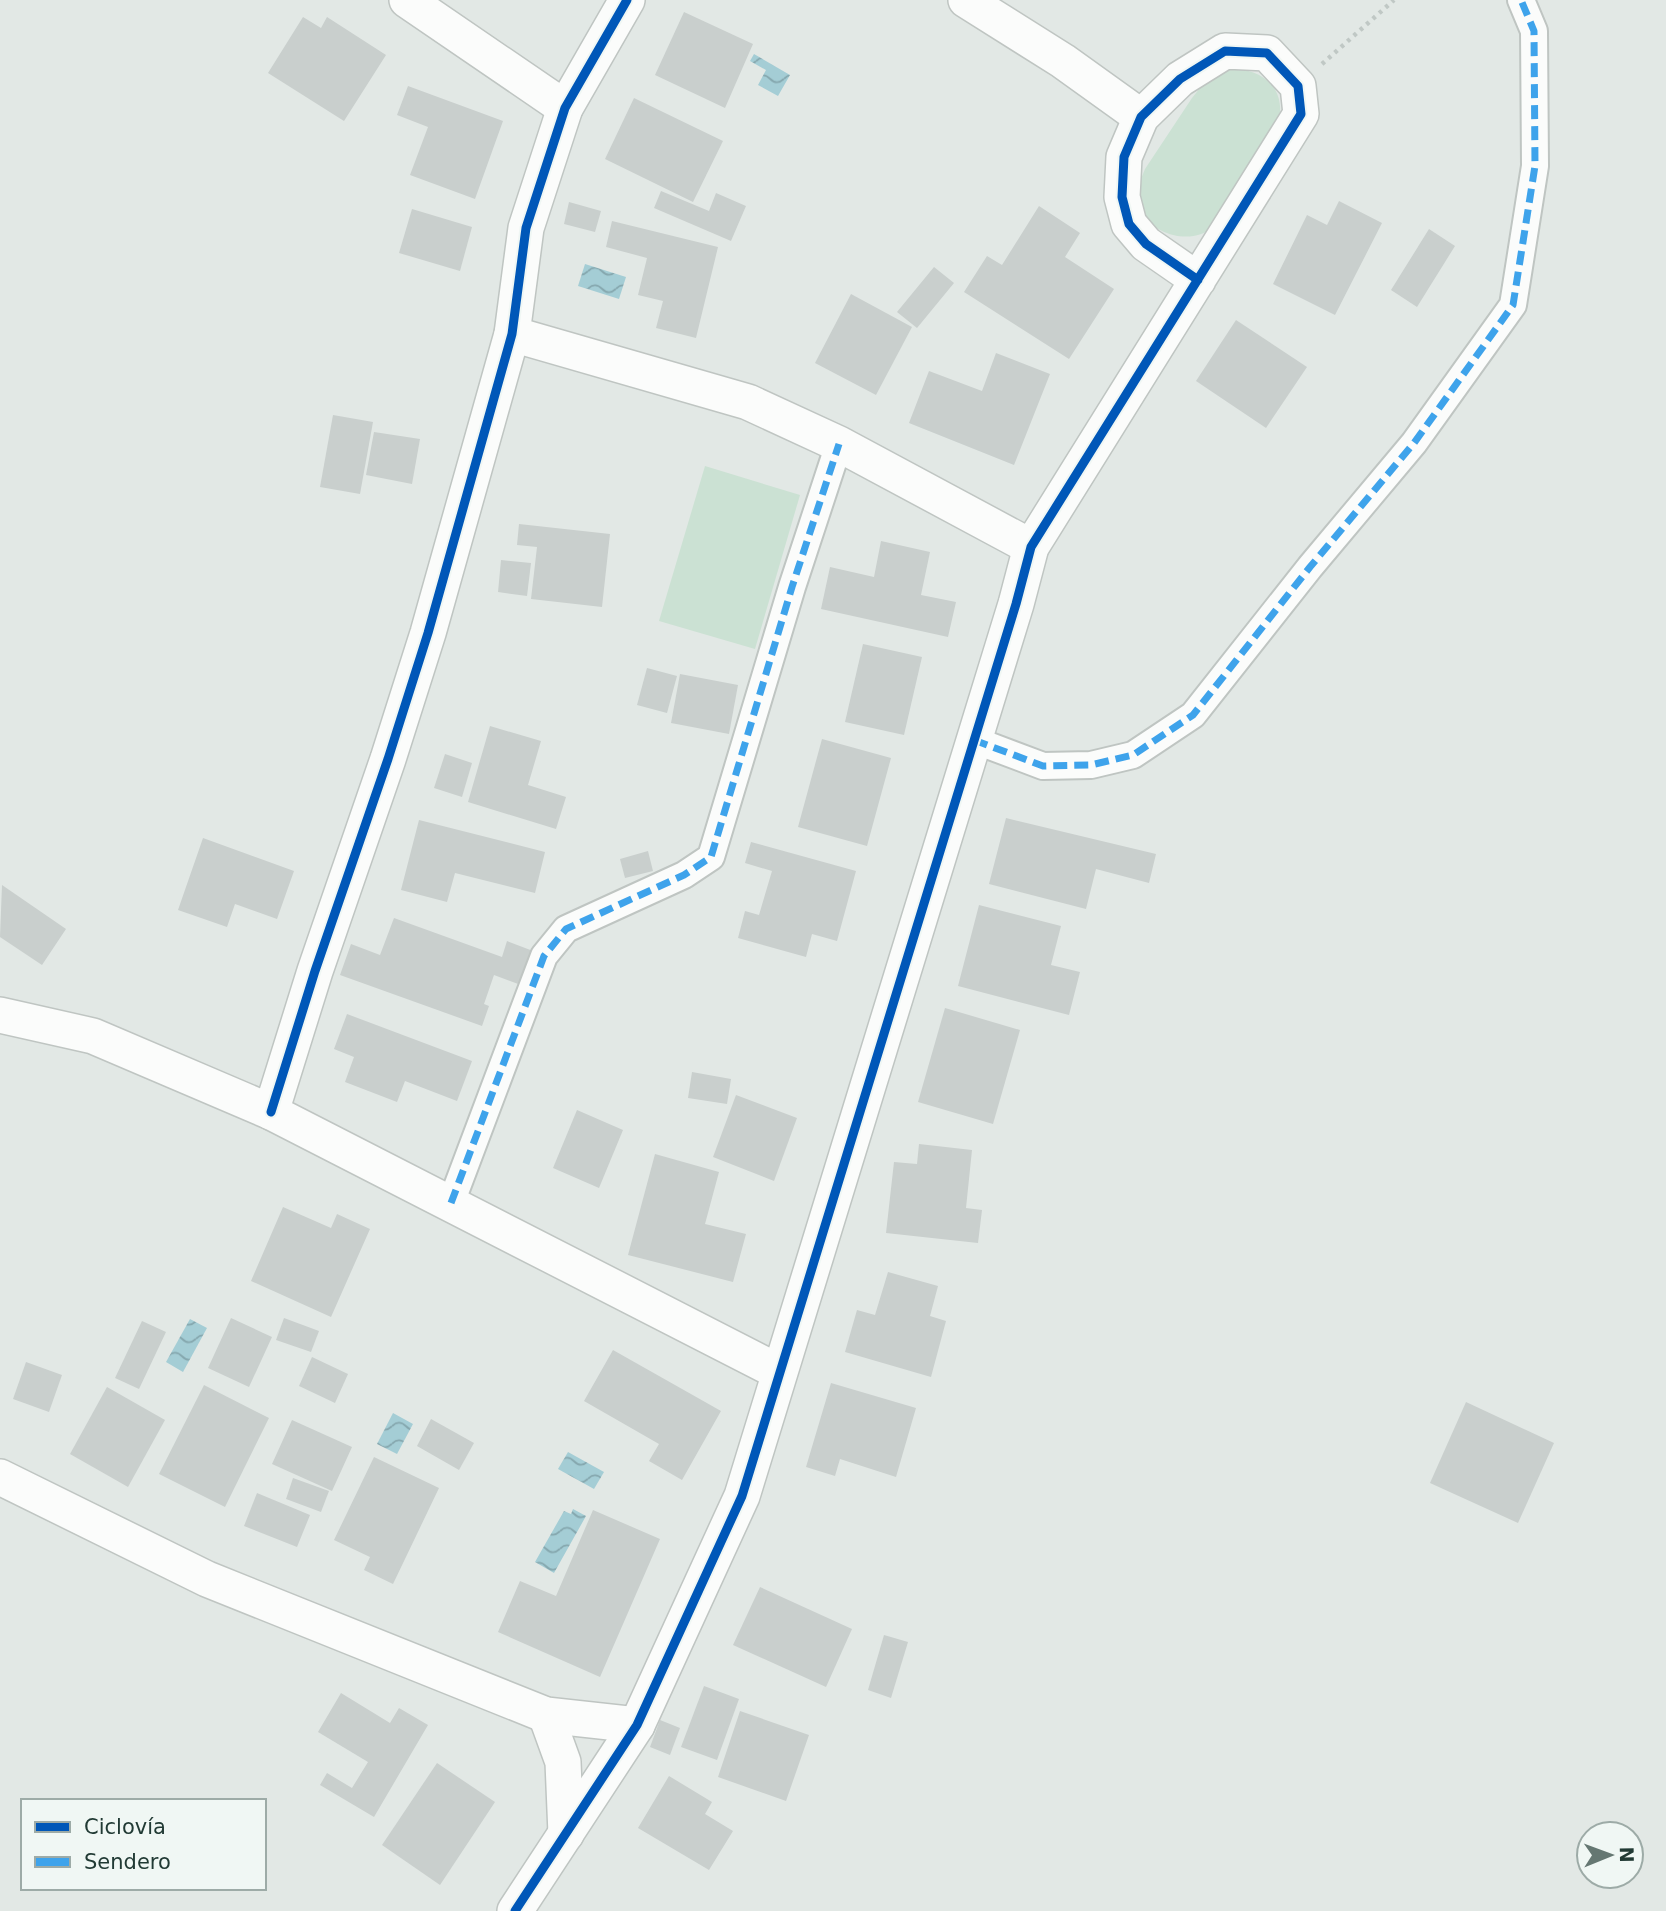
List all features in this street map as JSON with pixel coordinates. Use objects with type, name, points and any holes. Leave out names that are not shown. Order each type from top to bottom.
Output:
[{"type":"street","points":[[407,0],[565,108]]},
{"type":"street","points":[[271,1112],[315,971],[428,633],[512,334],[526,228],[565,108],[627,0]]},
{"type":"street","points":[[966,0],[1063,61],[1141,117]]},
{"type":"street","points":[[974,740],[1043,765],[1091,765],[1133,755],[1193,715],[1310,567],[1414,443],[1513,305],[1535,166],[1534,31],[1521,0]]},
{"type":"street","points":[[515,1911],[637,1725],[742,1496],[1031,547],[1198,281],[1301,114],[1298,86],[1267,53],[1226,51],[1180,79],[1141,117],[1124,157],[1122,197],[1129,224],[1146,244],[1198,281]]},
{"type":"street","points":[[512,334],[748,402],[839,444],[1031,547]]},
{"type":"street","points":[[451,1203],[544,956],[566,929],[684,875],[711,858],[792,587],[839,444]]},
{"type":"street","points":[[0,1015],[93,1036],[271,1112],[779,1372]]},
{"type":"street","points":[[0,1477],[207,1578],[546,1715],[637,1725]]},
{"type":"street","points":[[546,1715],[563,1762],[566,1834]]},
{"type":"path","points":[[1298,86],[1394,0]]},
{"type":"green space","points":[[1230,68],[1255,73],[1269,82],[1278,97],[1278,122],[1213,227],[1195,236],[1166,233],[1149,222],[1135,194],[1145,169],[1192,98],[1212,73]]},
{"type":"green space","points":[[705,466],[800,495],[755,649],[659,621]]},
{"type":"water","points":[[754,54],[790,75],[778,96],[758,85],[766,70],[750,61]]},
{"type":"water","points":[[585,264],[626,277],[619,299],[578,286]]},
{"type":"water","points":[[190,1319],[207,1328],[183,1372],[166,1362]]},
{"type":"water","points":[[393,1413],[413,1424],[397,1454],[377,1444]]},
{"type":"water","points":[[568,1452],[604,1472],[594,1489],[558,1469]]},
{"type":"water","points":[[573,1509],[586,1516],[554,1573],[535,1562],[564,1511],[571,1514]]},
{"type":"building","points":[[684,12],[753,44],[725,108],[655,75]]},
{"type":"building","points":[[303,17],[321,28],[327,17],[386,55],[344,121],[268,73]]},
{"type":"building","points":[[408,86],[503,121],[475,199],[410,175],[428,127],[397,115]]},
{"type":"building","points":[[634,98],[723,141],[693,202],[605,159]]},
{"type":"building","points":[[661,191],[709,211],[716,193],[746,206],[731,241],[654,208]]},
{"type":"building","points":[[1339,201],[1382,223],[1335,315],[1273,284],[1307,215],[1327,225]]},
{"type":"building","points":[[569,202],[601,211],[595,232],[564,224]]},
{"type":"building","points":[[1039,206],[1080,233],[1065,257],[1114,289],[1069,359],[964,292],[987,256],[1002,265]]},
{"type":"building","points":[[412,209],[472,227],[460,271],[399,253]]},
{"type":"building","points":[[612,221],[718,247],[696,338],[656,328],[663,301],[638,295],[647,258],[606,247]]},
{"type":"building","points":[[1429,229],[1455,246],[1417,307],[1391,290]]},
{"type":"building","points":[[934,267],[954,283],[917,328],[897,312]]},
{"type":"building","points":[[851,294],[912,327],[876,395],[815,363]]},
{"type":"building","points":[[1236,320],[1307,367],[1266,428],[1196,381]]},
{"type":"building","points":[[996,353],[1050,374],[1014,465],[909,423],[929,371],[982,391]]},
{"type":"building","points":[[333,415],[373,422],[360,494],[320,487]]},
{"type":"building","points":[[374,432],[420,439],[412,484],[366,475]]},
{"type":"building","points":[[519,524],[610,534],[602,607],[531,599],[537,547],[517,545]]},
{"type":"building","points":[[881,541],[930,552],[921,595],[956,602],[948,637],[821,609],[830,567],[874,577]]},
{"type":"building","points":[[501,560],[531,563],[527,596],[498,592]]},
{"type":"building","points":[[863,644],[922,657],[904,735],[845,722]]},
{"type":"building","points":[[647,668],[677,676],[667,713],[637,705]]},
{"type":"building","points":[[680,674],[738,685],[729,734],[671,723]]},
{"type":"building","points":[[490,726],[541,741],[528,785],[566,797],[556,829],[468,802]]},
{"type":"building","points":[[822,739],[891,758],[867,846],[798,827]]},
{"type":"building","points":[[445,754],[472,763],[462,797],[434,788]]},
{"type":"building","points":[[1006,818],[1156,854],[1149,883],[1096,869],[1086,909],[989,884]]},
{"type":"building","points":[[419,820],[545,852],[535,893],[455,873],[447,902],[401,890]]},
{"type":"building","points":[[203,838],[294,871],[277,919],[235,904],[227,927],[178,910]]},
{"type":"building","points":[[751,842],[856,871],[837,941],[812,934],[806,957],[738,938],[745,911],[759,915],[772,871],[745,863]]},
{"type":"building","points":[[648,851],[653,871],[625,878],[620,859]]},
{"type":"building","points":[[2,885],[66,929],[42,965],[0,937]]},
{"type":"building","points":[[979,905],[1061,926],[1051,965],[1080,972],[1069,1015],[958,986]]},
{"type":"building","points":[[394,918],[502,957],[507,941],[533,951],[521,985],[494,975],[484,1004],[489,1006],[482,1026],[340,975],[351,944],[380,955]]},
{"type":"building","points":[[945,1008],[1020,1030],[993,1124],[918,1102]]},
{"type":"building","points":[[347,1014],[472,1061],[457,1101],[405,1081],[397,1102],[345,1082],[354,1057],[334,1049]]},
{"type":"building","points":[[692,1072],[731,1079],[727,1104],[688,1098]]},
{"type":"building","points":[[736,1095],[797,1118],[774,1181],[713,1157]]},
{"type":"building","points":[[577,1110],[623,1130],[599,1188],[553,1168]]},
{"type":"building","points":[[919,1144],[972,1150],[966,1208],[982,1210],[978,1243],[886,1233],[894,1162],[917,1164]]},
{"type":"building","points":[[655,1154],[719,1172],[705,1224],[746,1234],[733,1282],[628,1255]]},
{"type":"building","points":[[283,1207],[331,1228],[337,1214],[370,1229],[331,1317],[251,1281]]},
{"type":"building","points":[[888,1272],[938,1286],[930,1316],[946,1321],[931,1377],[845,1352],[857,1310],[875,1315]]},
{"type":"building","points":[[231,1318],[272,1337],[249,1387],[208,1368]]},
{"type":"building","points":[[284,1318],[319,1331],[311,1352],[276,1340]]},
{"type":"building","points":[[142,1321],[166,1332],[139,1389],[115,1378]]},
{"type":"building","points":[[613,1350],[721,1411],[682,1480],[649,1461],[659,1444],[584,1401]]},
{"type":"building","points":[[312,1357],[348,1374],[335,1403],[299,1386]]},
{"type":"building","points":[[26,1362],[62,1375],[49,1412],[13,1399]]},
{"type":"building","points":[[831,1383],[916,1408],[896,1477],[840,1459],[835,1476],[806,1467]]},
{"type":"building","points":[[204,1385],[269,1418],[225,1507],[159,1474]]},
{"type":"building","points":[[107,1387],[165,1420],[128,1487],[70,1454]]},
{"type":"building","points":[[1466,1402],[1554,1443],[1518,1523],[1430,1483]]},
{"type":"building","points":[[431,1419],[474,1443],[459,1470],[417,1446]]},
{"type":"building","points":[[292,1420],[352,1447],[332,1491],[272,1464]]},
{"type":"building","points":[[374,1457],[439,1488],[393,1584],[364,1570],[370,1557],[334,1540]]},
{"type":"building","points":[[293,1478],[329,1491],[321,1512],[286,1499]]},
{"type":"building","points":[[257,1493],[310,1515],[297,1547],[244,1526]]},
{"type":"building","points":[[593,1510],[660,1539],[600,1677],[498,1632],[520,1581],[556,1596]]},
{"type":"building","points":[[760,1587],[852,1629],[826,1687],[733,1645]]},
{"type":"building","points":[[884,1635],[908,1642],[891,1698],[868,1690]]},
{"type":"building","points":[[704,1686],[739,1699],[717,1760],[681,1747]]},
{"type":"building","points":[[341,1693],[390,1723],[399,1708],[428,1725],[374,1817],[320,1785],[327,1773],[352,1788],[368,1762],[318,1732]]},
{"type":"building","points":[[740,1711],[809,1735],[786,1801],[718,1777]]},
{"type":"building","points":[[660,1720],[680,1728],[670,1755],[650,1747]]},
{"type":"building","points":[[437,1763],[495,1802],[440,1885],[382,1845]]},
{"type":"building","points":[[669,1776],[712,1802],[705,1814],[733,1831],[709,1870],[638,1828]]},
{"type":"marked path","points":[[974,740],[1043,766],[1091,765],[1133,755],[1193,715],[1310,567],[1414,443],[1513,305],[1535,166],[1534,31],[1521,0]]},
{"type":"marked path","points":[[451,1203],[544,956],[566,929],[684,875],[711,857],[792,587],[839,444]]},
{"type":"cycle path","points":[[271,1112],[315,971],[428,633],[512,334],[526,228],[565,108],[627,0]]},
{"type":"cycle path","points":[[515,1911],[637,1725],[742,1496],[1016,604],[1031,547],[1301,114],[1298,86],[1267,53],[1225,51],[1180,79],[1141,117],[1124,157],[1122,197],[1129,224],[1146,244],[1198,280]]}]
